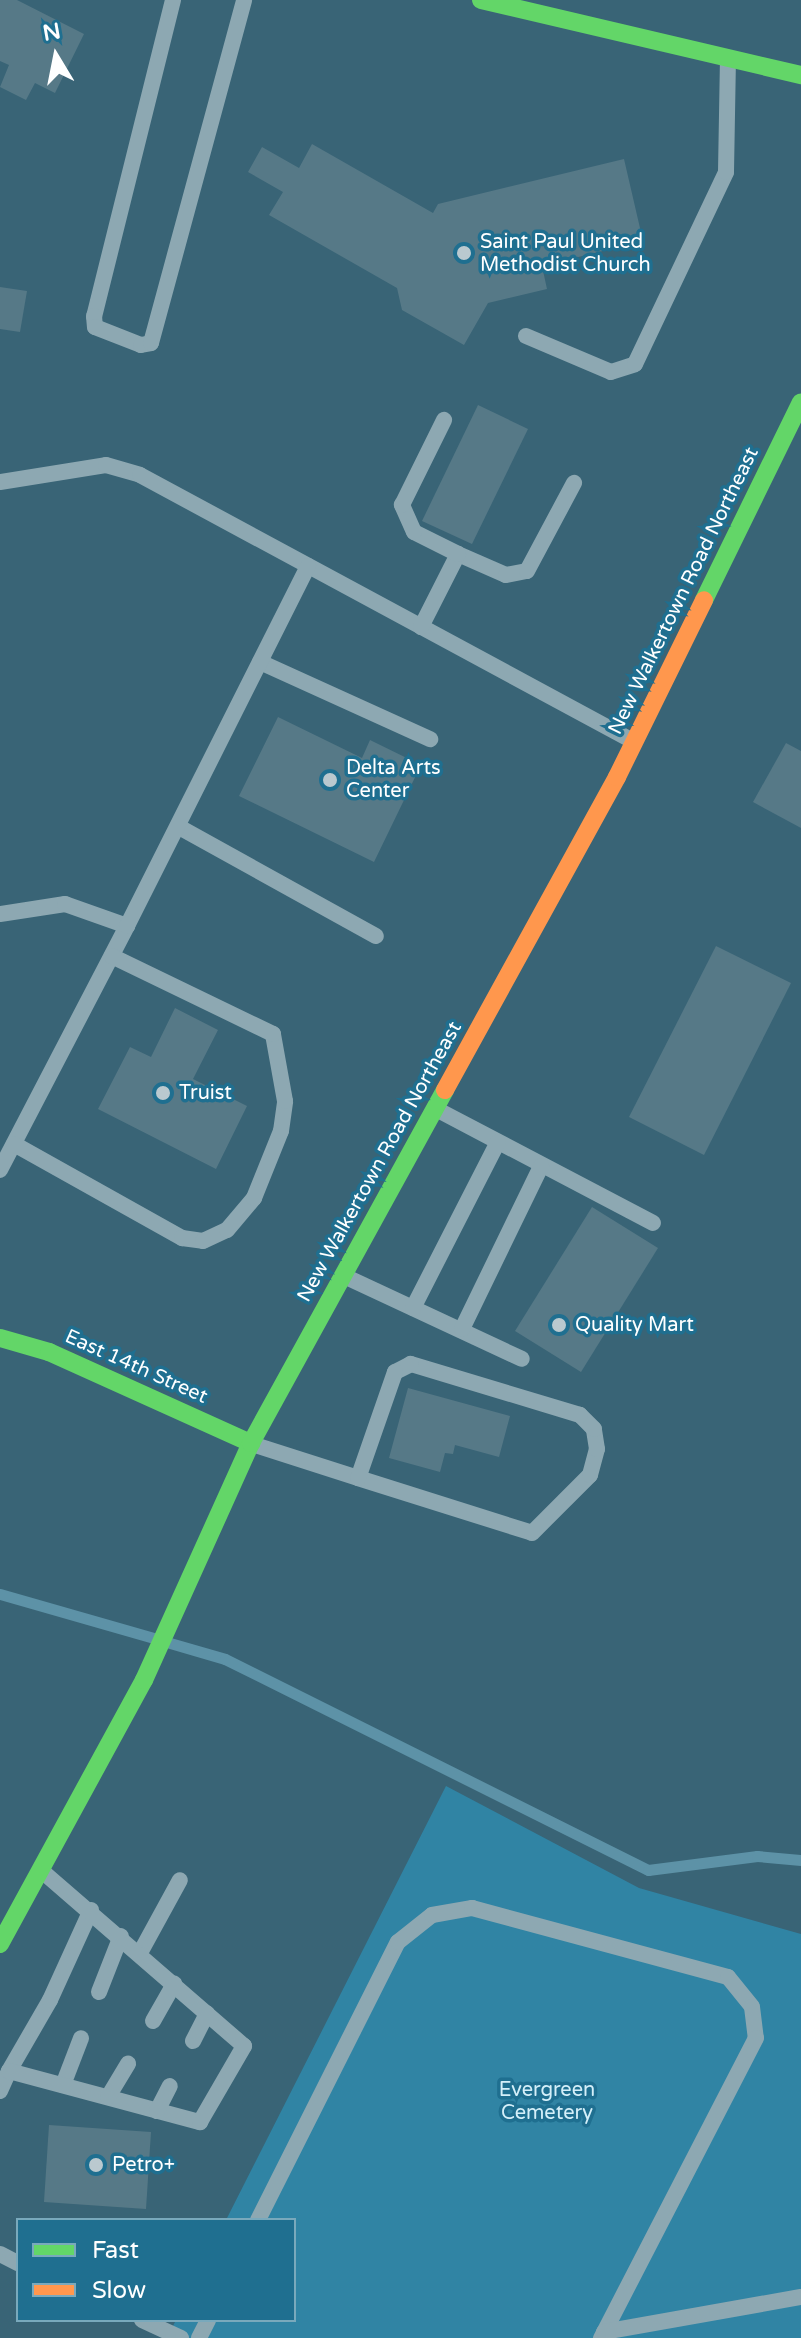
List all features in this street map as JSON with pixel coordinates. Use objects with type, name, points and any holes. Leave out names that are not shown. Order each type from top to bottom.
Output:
[{"type":"main road","points":[[481,0],[801,75]]},
{"type":"main road","name":"New Walkertown Road Northeast","points":[[0,1944],[144,1680],[251,1443],[634,741],[801,402]]},
{"type":"main road","name":"East 14th Street","points":[[0,1338],[49,1352],[251,1443]]},
{"type":"lane","points":[[173,0],[94,316],[95,327],[141,345],[151,343],[244,0]]},
{"type":"lane","points":[[526,336],[611,372],[635,364],[726,172],[728,58]]},
{"type":"lane","points":[[444,420],[402,505],[414,532],[458,554],[506,575],[527,571],[574,483]]},
{"type":"lane","points":[[0,482],[106,465],[140,475],[634,741]]},
{"type":"lane","points":[[421,627],[458,554]]},
{"type":"lane","points":[[0,1170],[179,827],[308,566]]},
{"type":"lane","points":[[260,662],[430,739]]},
{"type":"lane","points":[[179,827],[376,936]]},
{"type":"lane","points":[[0,914],[41,904],[65,904],[127,926]]},
{"type":"lane","points":[[14,1144],[182,1238],[203,1241],[227,1230],[254,1198],[281,1131],[285,1101],[273,1034],[112,956]]},
{"type":"lane","points":[[434,1108],[653,1223]]},
{"type":"lane","points":[[413,1308],[498,1142]]},
{"type":"lane","points":[[462,1329],[541,1166]]},
{"type":"lane","points":[[343,1275],[522,1359]]},
{"type":"lane","points":[[251,1443],[358,1478],[532,1533],[590,1475],[597,1449],[594,1429],[580,1415],[411,1364],[395,1372],[358,1478]]},
{"type":"lane","points":[[9,2071],[200,2122],[244,2046],[91,1910],[40,1870]]},
{"type":"lane","points":[[140,1953],[180,1880]]},
{"type":"lane","points":[[259,2218],[398,1942],[432,1915],[472,1908],[728,1977],[752,2007],[756,2038],[603,2335]]},
{"type":"lane","points":[[0,2091],[50,2000],[91,1910]]},
{"type":"lane","points":[[99,1992],[121,1936]]},
{"type":"lane","points":[[153,2021],[174,1984]]},
{"type":"lane","points":[[193,2041],[207,2013]]},
{"type":"lane","points":[[63,2085],[81,2038]]},
{"type":"lane","points":[[108,2097],[128,2064]]},
{"type":"lane","points":[[157,2111],[170,2086]]},
{"type":"lane","points":[[603,2335],[801,2297]]},
{"type":"lane","points":[[146,2322],[181,2338]]},
{"type":"green space","name":"Evergreen Cemetery","points":[[446,1786],[639,1888],[801,1934],[801,2338],[167,2338],[175,2322],[296,2322],[296,2218],[227,2218]]},
{"type":"building","points":[[0,0],[17,0],[84,34],[55,93],[35,83],[26,100],[0,87],[9,65],[0,61]]},
{"type":"building","name":"Saint Paul United Methodist Church","points":[[312,144],[433,213],[438,204],[624,159],[643,241],[542,266],[547,289],[488,303],[464,345],[402,310],[397,288],[269,215],[283,192],[248,172],[262,147],[299,168]]},
{"type":"building","points":[[0,287],[27,291],[20,332],[0,329]]},
{"type":"building","points":[[478,405],[528,429],[472,544],[422,521]]},
{"type":"building","name":"Delta Arts Center","points":[[278,717],[362,758],[370,740],[421,765],[374,862],[239,796]]},
{"type":"building","points":[[786,743],[801,751],[801,828],[753,802]]},
{"type":"building","points":[[716,946],[791,983],[704,1155],[629,1117]]},
{"type":"building","name":"Truist","points":[[175,1008],[218,1030],[193,1079],[247,1106],[216,1169],[98,1109],[130,1047],[151,1057]]},
{"type":"building","points":[[592,1207],[658,1248],[581,1372],[515,1331]]},
{"type":"building","points":[[408,1388],[510,1416],[499,1457],[455,1445],[453,1454],[445,1453],[440,1472],[389,1458]]},
{"type":"building","points":[[49,2125],[151,2132],[146,2209],[44,2202]]},
{"type":"waterway","points":[[0,1594],[153,1638]]},
{"type":"waterway","points":[[170,1643],[225,1659],[648,1870],[757,1856],[801,1860]]},
{"type":"traffic: fast","points":[[481,0],[801,75]]},
{"type":"traffic: fast","points":[[704,600],[801,402]]},
{"type":"traffic: fast","points":[[0,1944],[144,1680],[251,1443],[445,1090]]},
{"type":"traffic: fast","points":[[0,1338],[49,1352],[251,1443]]},
{"type":"traffic: slow","points":[[445,1090],[617,777],[704,600]]},
{"type":"place","name":"Saint Paul United Methodist Church","points":[[464,253]]},
{"type":"place","name":"Delta Arts Center","points":[[330,780]]},
{"type":"place","name":"Truist","points":[[163,1093]]},
{"type":"place","name":"Quality Mart","points":[[559,1325]]},
{"type":"place","name":"Petro+","points":[[96,2165]]}]
